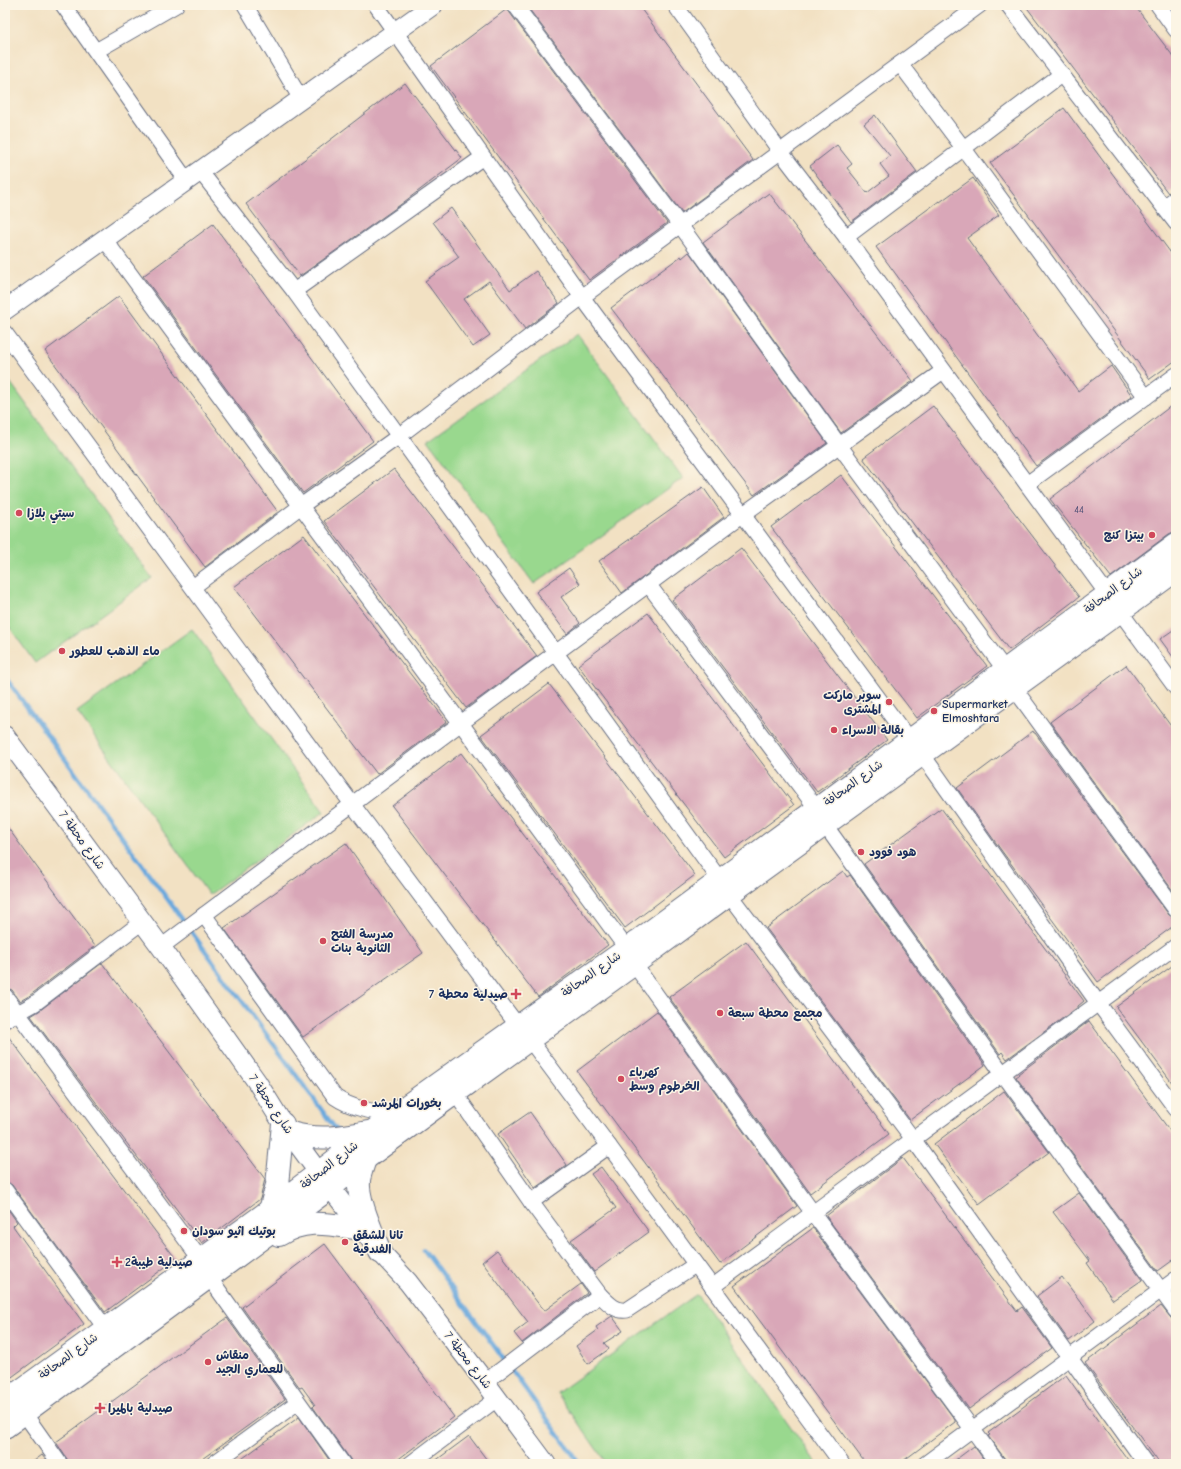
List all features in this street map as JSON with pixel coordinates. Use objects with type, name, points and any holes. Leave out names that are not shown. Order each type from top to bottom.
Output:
[{"type":"main road","name":"شارع الصحافة","points":[[1010,679],[1107,595],[1176,544]]},
{"type":"main road","name":"شارع الصحافة","points":[[5,1427],[11,1402],[106,1329],[205,1268],[232,1260],[325,1180],[374,1131],[394,1115],[524,1033],[1010,679],[1120,611],[1176,570]]},
{"type":"main road","name":"شارع الصحافة","points":[[11,1402],[205,1268],[270,1210],[365,1160],[455,1093],[524,1033]]},
{"type":"main road","points":[[270,1210],[277,1185],[287,1129],[304,1137],[331,1138],[374,1131]]},
{"type":"main road","points":[[365,1160],[360,1173],[359,1190],[366,1216],[380,1252]]},
{"type":"main road","points":[[232,1260],[251,1254],[282,1233],[297,1226],[319,1224],[362,1229]]},
{"type":"street","points":[[63,5],[96,51],[193,176],[294,291],[724,887],[913,1139],[1146,1464]]},
{"type":"street","points":[[96,51],[176,5]]},
{"type":"street","points":[[245,5],[301,99]]},
{"type":"street","points":[[376,5],[394,33],[582,297],[916,748],[1098,1004],[1176,1109]]},
{"type":"street","points":[[5,310],[433,5]]},
{"type":"street","points":[[515,5],[680,225],[1176,910]]},
{"type":"street","points":[[675,5],[780,151],[846,237],[1176,688]]},
{"type":"street","points":[[192,587],[301,506],[399,436],[582,297],[980,5]]},
{"type":"street","points":[[1008,5],[1062,74],[1170,202],[1176,223]]},
{"type":"street","points":[[1158,5],[1176,30]]},
{"type":"street","points":[[900,64],[1146,397]]},
{"type":"street","points":[[846,237],[1062,74]]},
{"type":"street","points":[[294,291],[483,157]]},
{"type":"street","points":[[105,240],[631,956],[813,1213],[998,1464]]},
{"type":"street","points":[[5,333],[352,804],[609,1146],[842,1464]]},
{"type":"street","points":[[161,947],[648,584],[943,371]]},
{"type":"street","points":[[1027,484],[1176,375]]},
{"type":"street","points":[[648,584],[821,817],[1002,1074],[1176,1311]]},
{"type":"street","name":"شارع محطة 7","points":[[5,736],[161,947],[257,1082],[287,1129],[380,1252],[408,1282],[498,1398],[546,1464]]},
{"type":"street","points":[[204,915],[334,1097],[365,1110],[420,1119]]},
{"type":"street","points":[[11,1017],[34,1004],[142,922]]},
{"type":"street","points":[[712,1286],[1176,946]]},
{"type":"street","points":[[5,996],[11,1017],[205,1268],[343,1464]]},
{"type":"street","points":[[455,1093],[531,1202],[600,1295],[616,1309],[622,1311],[627,1310],[695,1265]]},
{"type":"street","points":[[531,1202],[609,1146]]},
{"type":"street","points":[[5,1190],[106,1329]]},
{"type":"street","points":[[925,1464],[1176,1279]]},
{"type":"street","points":[[485,1382],[600,1295]]},
{"type":"street","points":[[410,1464],[498,1398]]},
{"type":"street","points":[[11,1402],[60,1464]]},
{"type":"street","points":[[213,1464],[298,1402]]},
{"type":"green space","points":[[577,334],[683,478],[534,584],[428,440]]},
{"type":"green space","points":[[5,375],[152,578],[35,663],[5,621]]},
{"type":"green space","points":[[192,629],[324,812],[209,895],[77,712]]},
{"type":"green space","points":[[697,1294],[817,1464],[607,1464],[557,1393]]},
{"type":"building","points":[[526,5],[638,5],[753,160],[682,213]]},
{"type":"building","points":[[1025,5],[1134,5],[1176,60],[1176,189],[1168,193]]},
{"type":"building","points":[[507,9],[667,223],[589,280],[431,66]]},
{"type":"building","points":[[405,83],[462,158],[400,205],[300,276],[246,204]]},
{"type":"building","points":[[1064,108],[1176,260],[1176,360],[1150,379],[990,163]]},
{"type":"building","points":[[875,115],[917,172],[851,222],[810,166],[837,145],[852,164],[847,168],[867,193],[889,176],[880,164],[890,156],[864,124]]},
{"type":"building","points":[[973,178],[999,215],[967,238],[1078,391],[1111,366],[1132,396],[1036,466],[876,247]]},
{"type":"building","points":[[769,193],[913,381],[841,433],[703,242]]},
{"type":"building","points":[[451,208],[510,290],[536,271],[559,303],[525,329],[489,281],[464,299],[490,335],[473,347],[425,281],[459,257],[433,222]]},
{"type":"building","points":[[213,224],[373,441],[303,493],[143,276]]},
{"type":"building","points":[[689,252],[827,443],[754,495],[611,308],[681,256],[682,258]]},
{"type":"building","points":[[119,296],[278,512],[205,567],[45,351]]},
{"type":"building","points":[[1176,402],[1176,531],[1169,534],[1111,577],[1050,499]]},
{"type":"building","points":[[933,406],[1079,597],[1009,650],[863,458]]},
{"type":"building","points":[[394,469],[537,656],[466,708],[324,521]]},
{"type":"building","points":[[841,475],[987,666],[917,718],[771,527]]},
{"type":"building","points":[[703,487],[724,517],[622,593],[599,561]]},
{"type":"building","points":[[304,535],[447,722],[377,774],[234,587]]},
{"type":"building","points":[[741,548],[887,740],[817,792],[672,600]]},
{"type":"building","points":[[569,568],[580,584],[561,597],[580,623],[567,634],[536,592]]},
{"type":"building","points":[[648,613],[794,805],[724,857],[578,665]]},
{"type":"building","points":[[1176,628],[1176,661],[1160,639]]},
{"type":"building","points":[[1126,665],[1176,733],[1176,895],[1050,722]]},
{"type":"building","points":[[549,684],[695,875],[625,928],[481,735]]},
{"type":"building","points":[[1033,731],[1169,915],[1176,919],[1176,924],[1098,982],[957,788]]},
{"type":"building","points":[[461,753],[608,945],[538,997],[392,806]]},
{"type":"building","points":[[941,808],[1084,1001],[1007,1059],[1002,1052],[1000,1054],[864,864]]},
{"type":"building","points":[[5,824],[95,946],[29,996],[20,1001],[12,990],[5,987]]},
{"type":"building","name":"مدرسة الفتح الثانوية بنات","points":[[346,843],[423,953],[303,1037],[224,928]]},
{"type":"building","points":[[843,871],[847,877],[850,875],[985,1065],[910,1120],[766,928]]},
{"type":"building","points":[[746,941],[889,1134],[810,1193],[669,997]]},
{"type":"building","points":[[102,963],[265,1179],[260,1199],[202,1243],[31,1016]]},
{"type":"building","points":[[1176,963],[1176,1088],[1116,1007]]},
{"type":"building","points":[[657,1011],[797,1206],[720,1264],[577,1071]]},
{"type":"building","points":[[1089,1021],[1176,1139],[1176,1258],[1158,1271],[1016,1077]]},
{"type":"building","points":[[5,1032],[176,1259],[105,1312],[12,1185],[5,1181]]},
{"type":"building","points":[[1004,1091],[1049,1152],[979,1204],[934,1144]]},
{"type":"building","points":[[530,1112],[567,1165],[535,1188],[498,1134]]},
{"type":"building","points":[[903,1158],[1017,1311],[1022,1307],[1052,1348],[969,1409],[826,1216]]},
{"type":"building","points":[[601,1167],[649,1232],[594,1272],[571,1240],[616,1208],[591,1174]]},
{"type":"building","points":[[1079,1193],[1142,1280],[1113,1300],[1087,1263],[1090,1261],[1053,1212]]},
{"type":"building","points":[[5,1205],[17,1222],[13,1226],[84,1324],[5,1382]]},
{"type":"building","points":[[813,1228],[955,1420],[955,1422],[899,1464],[866,1464],[734,1286]]},
{"type":"building","points":[[325,1244],[454,1417],[392,1464],[352,1464],[313,1407],[315,1405],[302,1387],[300,1388],[242,1307]]},
{"type":"building","points":[[497,1250],[544,1311],[581,1284],[587,1293],[522,1343],[514,1333],[528,1322],[482,1262]]},
{"type":"building","points":[[1062,1277],[1095,1321],[1069,1341],[1037,1296]]},
{"type":"building","points":[[1161,1306],[1176,1324],[1176,1464],[1160,1464],[1085,1363]]},
{"type":"building","points":[[612,1316],[623,1331],[604,1343],[609,1349],[588,1364],[576,1346],[598,1330],[596,1327]]},
{"type":"building","points":[[227,1318],[285,1399],[195,1464],[69,1464],[56,1442]]},
{"type":"building","points":[[1066,1375],[1131,1464],[1007,1464],[988,1436],[990,1435],[988,1433]]},
{"type":"building","points":[[299,1417],[332,1464],[235,1464],[258,1447]]},
{"type":"building","points":[[469,1436],[490,1464],[431,1464]]},
{"type":"building","points":[[974,1446],[987,1464],[950,1464]]},
{"type":"building","points":[[42,1455],[49,1464],[30,1464]]},
{"type":"waterway","points":[[5,677],[337,1131]]},
{"type":"waterway","points":[[424,1250],[580,1464]]},
{"type":"place","name":"سيتي بلازا","points":[[19,513]]},
{"type":"place","name":"بيتزا كنج","points":[[1152,535]]},
{"type":"place","name":"ماء الذهب للعطور","points":[[62,651]]},
{"type":"place","name":"سوبر ماركت المشترى","points":[[889,702]]},
{"type":"place","name":"Supermarket Elmoshtara","points":[[934,711]]},
{"type":"place","name":"بقالة الاسراء","points":[[834,730]]},
{"type":"place","name":"هود فوود","points":[[861,852]]},
{"type":"place","name":"مدرسة الفتح الثانوية بنات","points":[[323,941]]},
{"type":"place","name":"صيدلية محطة 7","points":[[516,994]]},
{"type":"place","name":"مجمع محطة سبعة","points":[[720,1013]]},
{"type":"place","name":"كهرباء الخرطوم وسط","points":[[621,1079]]},
{"type":"place","name":"بخورات المرشد","points":[[364,1103]]},
{"type":"place","name":"بوتيك اثيو سودان","points":[[184,1231]]},
{"type":"place","name":"تانا للشقق الفندقية","points":[[345,1242]]},
{"type":"place","name":"صيدلية طيبة2","points":[[117,1262]]},
{"type":"place","name":"منقاش للعماري الجيد","points":[[208,1362]]},
{"type":"place","name":"صيدلية بالميرا","points":[[100,1408]]}]
